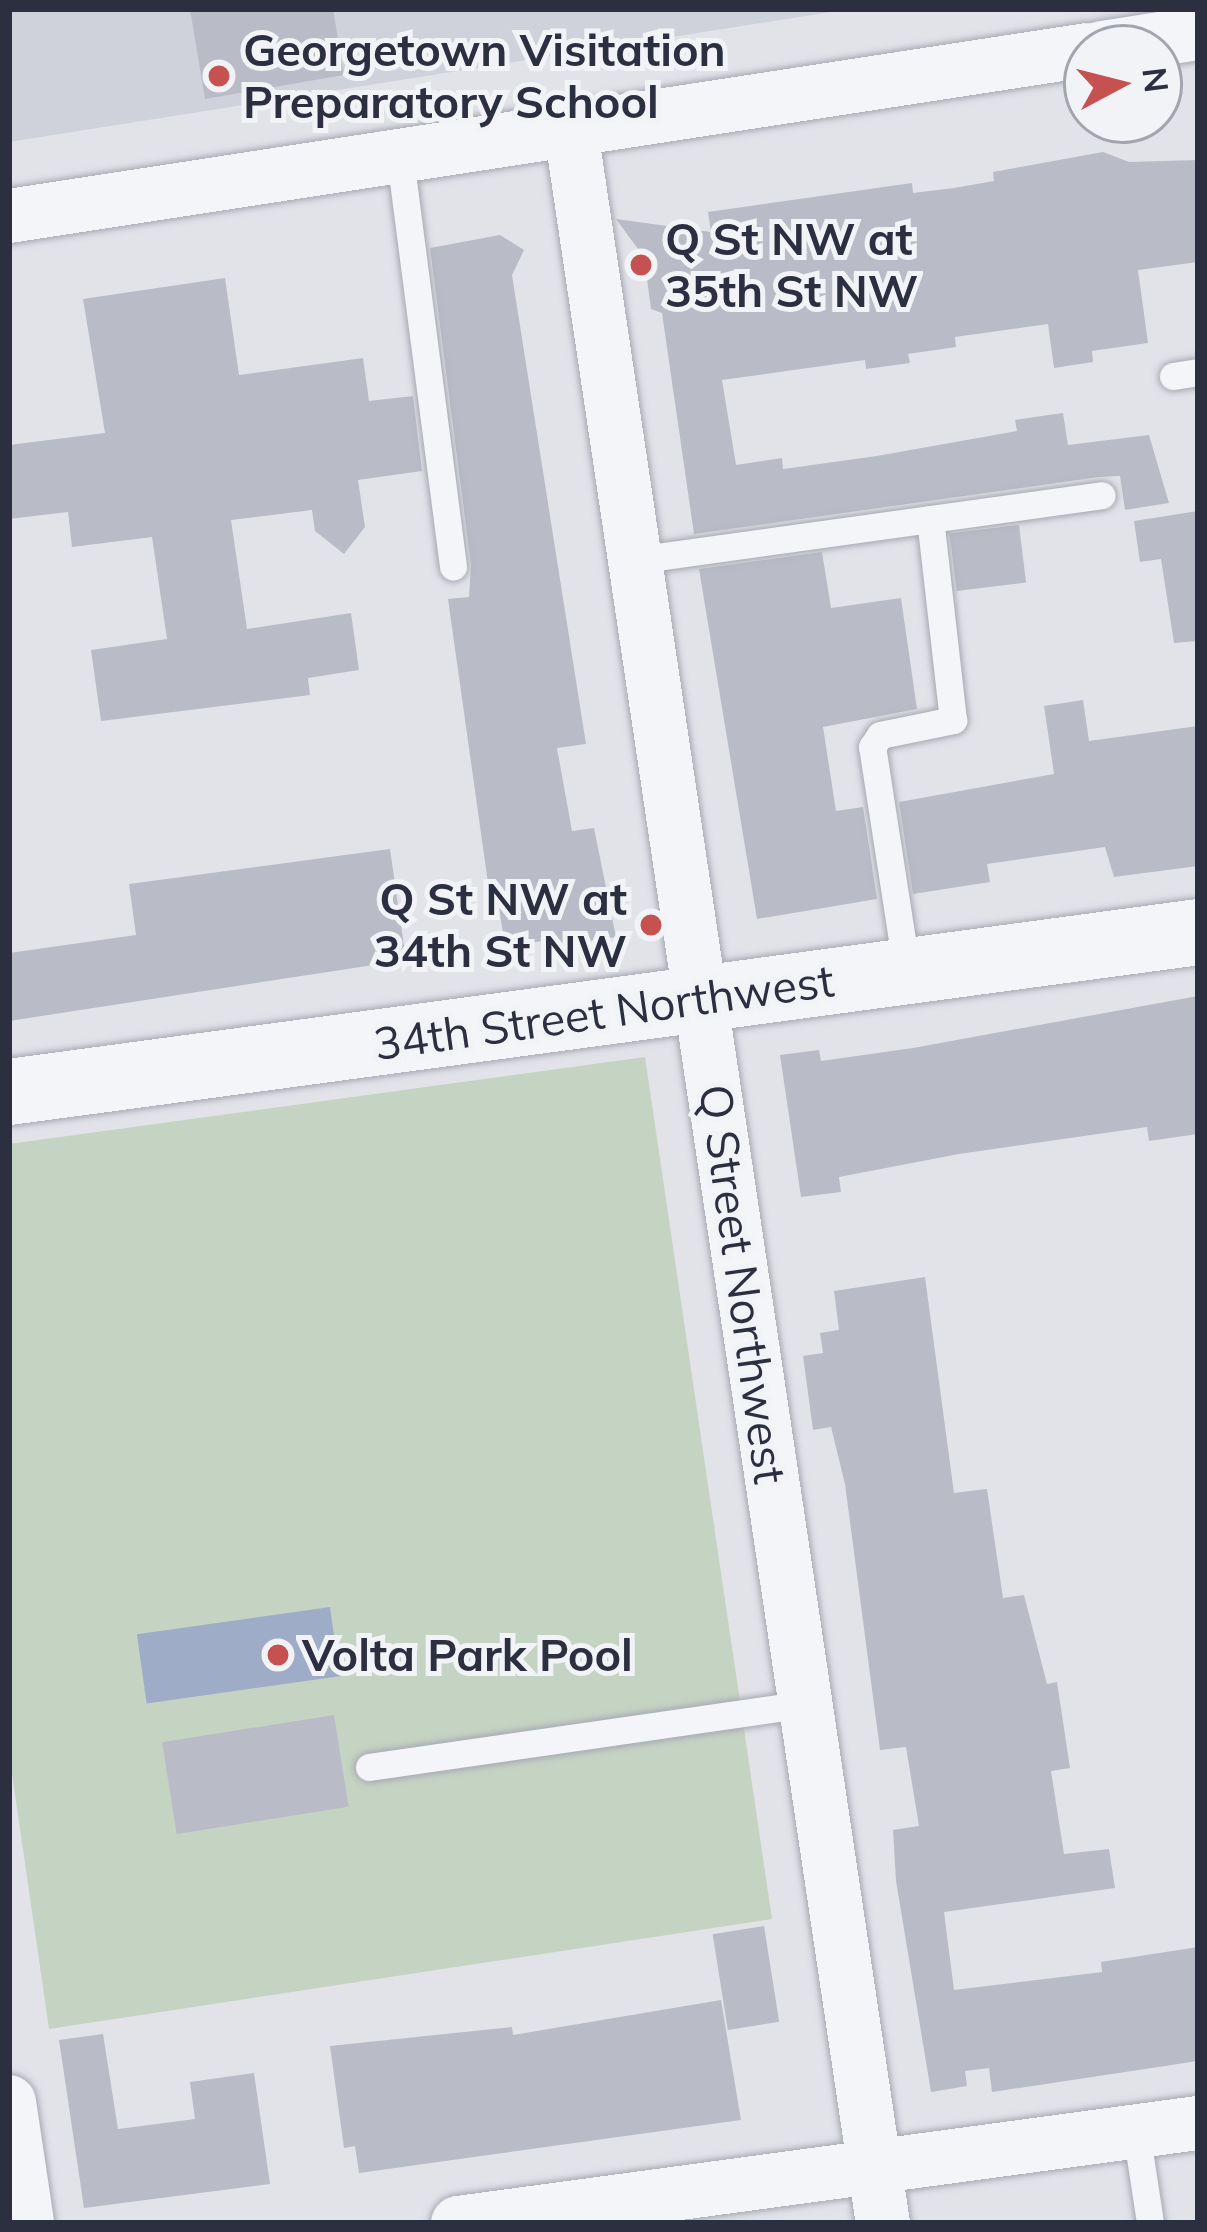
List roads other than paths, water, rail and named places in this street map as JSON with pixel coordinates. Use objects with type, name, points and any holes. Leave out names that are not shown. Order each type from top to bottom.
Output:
[{"type":"street","points":[[9,216],[1063,54]]},
{"type":"street","name":"Q Street Northwest","points":[[571,131],[883,2223]]},
{"type":"street","name":"34th Street Northwest","points":[[9,1092],[1198,932]]},
{"type":"street","points":[[9,2102],[27,2223]]},
{"type":"street","points":[[458,2223],[1198,2123]]},
{"type":"lane","points":[[400,158],[453,567]]},
{"type":"lane","points":[[635,560],[1101,495]]},
{"type":"lane","points":[[907,972],[872,746],[880,735],[953,719],[930,519]]},
{"type":"lane","points":[[369,1767],[805,1704]]},
{"type":"lane","points":[[1136,2131],[1150,2223]]},
{"type":"water","points":[[330,1607],[340,1676],[147,1703],[137,1634]]},
{"type":"place","name":"Georgetown Visitation Preparatory School","points":[[219,76]]},
{"type":"place","name":"Q St NW at 35th St NW","points":[[641,265]]},
{"type":"place","name":"Q St NW at 34th St NW","points":[[651,925]]},
{"type":"place","name":"Volta Park Pool","points":[[278,1655]]}]
